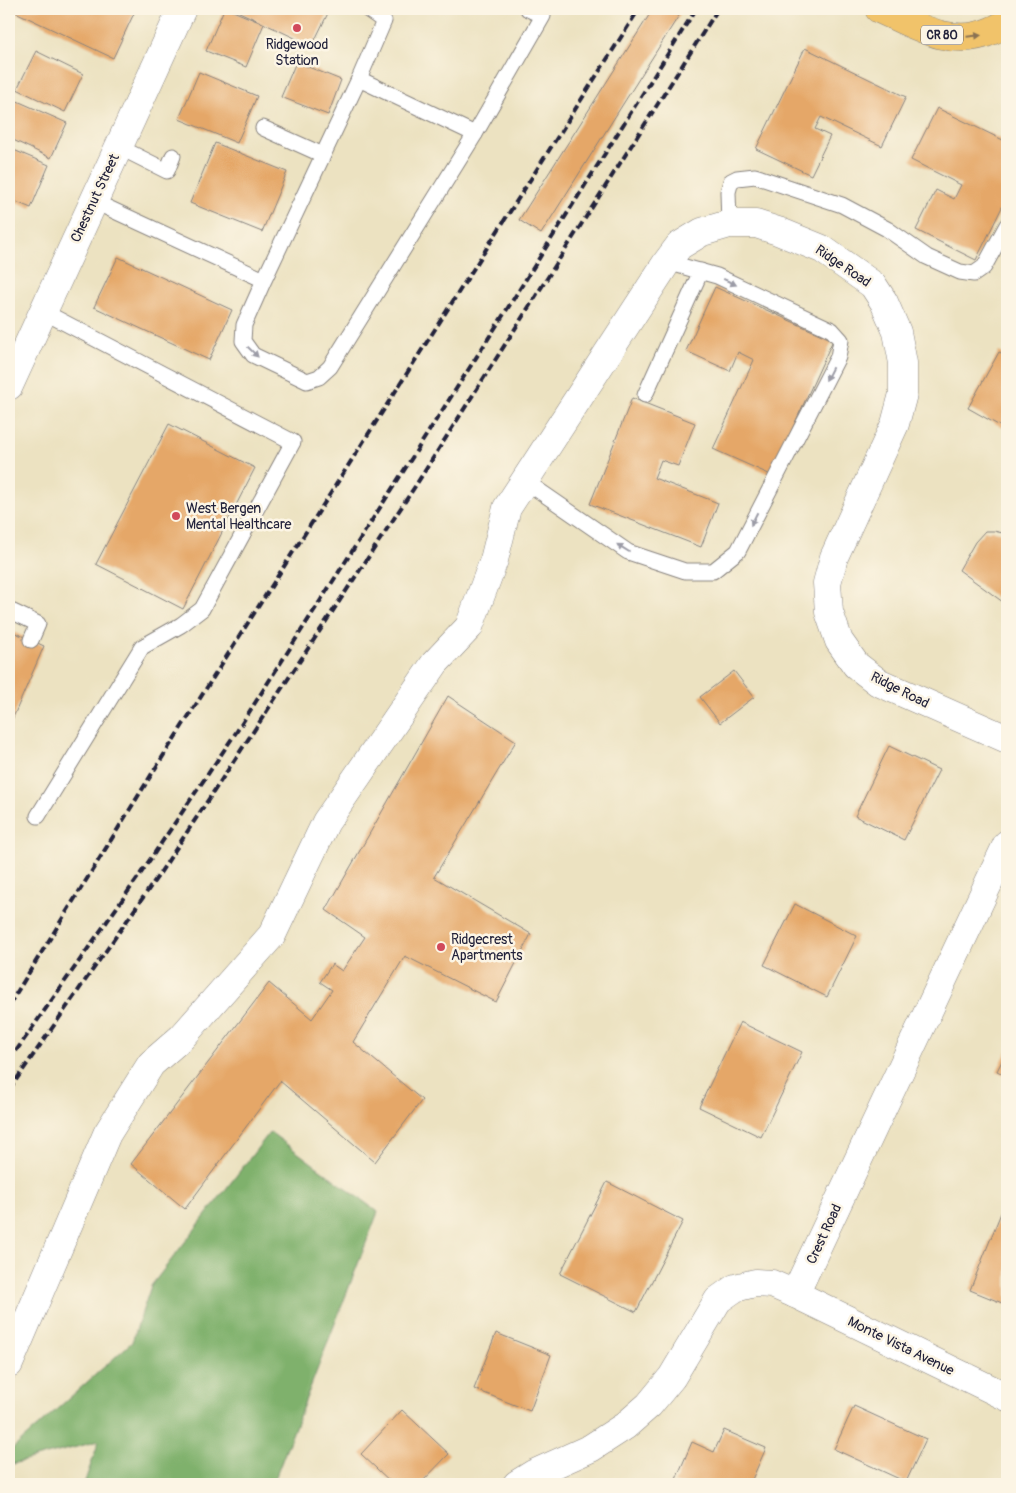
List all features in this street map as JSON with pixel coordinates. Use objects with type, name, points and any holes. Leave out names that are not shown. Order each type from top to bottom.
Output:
[{"type":"main road","name":"CR 80","points":[[879,9],[933,34],[956,38],[983,35],[1003,26],[1007,21]]},
{"type":"street","name":"Chestnut Street","points":[[9,386],[182,9]]},
{"type":"street","name":"Ridge Road","points":[[9,1364],[107,1134],[151,1064],[182,1037],[272,935],[326,822],[435,663],[469,627],[494,560],[507,508],[679,246],[702,232],[729,224],[756,224],[822,249],[873,285],[884,302],[897,332],[903,363],[902,394],[895,424],[834,557],[827,583],[829,612],[838,641],[856,665],[878,682],[1007,740]]},
{"type":"street","name":"Crest Road","points":[[795,1294],[1007,844]]},
{"type":"street","points":[[517,1484],[533,1474],[591,1448],[625,1426],[649,1405],[672,1377],[718,1300],[735,1288],[755,1283],[772,1284],[795,1294]]},
{"type":"street","name":"Monte Vista Avenue","points":[[795,1294],[1007,1397]]},
{"type":"lane","points":[[367,9],[384,21],[244,325],[244,341],[253,355],[307,381],[319,378],[330,367],[475,134],[544,12],[528,9]]},
{"type":"lane","points":[[358,79],[475,134]]},
{"type":"lane","points":[[263,128],[323,155]]},
{"type":"lane","points":[[119,147],[167,171],[173,156]]},
{"type":"lane","points":[[729,224],[728,192],[731,182],[737,178],[755,176],[842,205],[887,230],[928,257],[960,272],[974,274],[984,267],[1007,225]]},
{"type":"lane","points":[[93,201],[261,286]]},
{"type":"lane","points":[[524,481],[628,552],[685,571],[712,571],[738,551],[838,357],[841,340],[832,330],[716,276],[667,262]]},
{"type":"lane","points":[[645,395],[701,271]]},
{"type":"lane","points":[[38,816],[142,647],[202,609],[293,442],[44,312]]},
{"type":"lane","points":[[9,610],[38,624],[31,640]]},
{"type":"green space","points":[[270,1132],[378,1212],[273,1484],[84,1484],[99,1441],[9,1465],[9,1452],[132,1342],[151,1286]]},
{"type":"building","points":[[9,9],[136,9],[113,58]]},
{"type":"building","points":[[224,9],[264,24],[246,67],[206,51]]},
{"type":"building","name":"Ridgewood Station","points":[[233,9],[330,9],[312,46]]},
{"type":"building","points":[[653,9],[683,9],[541,234],[519,220]]},
{"type":"building","points":[[805,48],[906,97],[882,146],[821,117],[815,129],[830,136],[811,175],[756,149]]},
{"type":"building","points":[[36,51],[83,74],[65,112],[17,89]]},
{"type":"building","points":[[296,62],[341,80],[328,115],[281,97]]},
{"type":"building","points":[[199,72],[257,96],[237,143],[179,119]]},
{"type":"building","points":[[15,100],[67,123],[51,158],[9,138],[9,114]]},
{"type":"building","points":[[937,108],[1007,142],[1007,197],[976,260],[916,230],[936,190],[954,199],[961,185],[911,160]]},
{"type":"building","points":[[215,143],[287,172],[262,232],[190,203]]},
{"type":"building","points":[[9,148],[49,165],[31,208],[14,201],[9,214]]},
{"type":"building","points":[[118,257],[232,310],[209,360],[94,307]]},
{"type":"building","points":[[715,287],[833,340],[771,475],[713,449],[754,360],[738,352],[730,371],[686,351]]},
{"type":"building","points":[[999,352],[1007,356],[1007,430],[968,408]]},
{"type":"building","points":[[632,398],[695,423],[678,466],[661,460],[654,478],[718,503],[701,547],[590,504]]},
{"type":"building","name":"West Bergen Mental Healthcare","points":[[169,424],[255,468],[183,609],[96,564]]},
{"type":"building","points":[[985,531],[1007,534],[1007,605],[959,570],[975,542]]},
{"type":"building","points":[[9,630],[44,646],[9,727]]},
{"type":"building","points":[[734,671],[754,697],[720,723],[700,697]]},
{"type":"building","name":"Ridgecrest Apartments","points":[[448,696],[516,741],[434,877],[531,934],[496,1002],[405,956],[353,1042],[422,1100],[375,1162],[280,1081],[185,1209],[131,1164],[269,983],[312,1019],[332,990],[320,982],[332,964],[342,971],[365,937],[326,910]]},
{"type":"building","points":[[889,746],[939,770],[904,840],[855,816]]},
{"type":"building","points":[[795,904],[857,936],[827,997],[764,965]]},
{"type":"building","points":[[740,1022],[802,1052],[761,1137],[699,1107]]},
{"type":"building","points":[[1007,1051],[1007,1076],[997,1071]]},
{"type":"building","points":[[607,1182],[683,1221],[636,1312],[560,1274]]},
{"type":"building","points":[[1003,1208],[1007,1210],[1007,1305],[970,1290]]},
{"type":"building","points":[[496,1333],[551,1355],[530,1411],[474,1389]]},
{"type":"building","points":[[854,1406],[926,1439],[906,1482],[834,1449]]},
{"type":"building","points":[[402,1410],[449,1454],[420,1484],[393,1484],[361,1454]]},
{"type":"building","points":[[724,1430],[766,1448],[750,1484],[674,1484],[692,1442],[714,1452]]},
{"type":"railway","points":[[9,1005],[153,772],[639,9]]},
{"type":"railway","points":[[9,1061],[141,873],[237,731],[504,314],[696,9]]},
{"type":"railway","points":[[9,1090],[158,876],[414,488],[718,9]]},
{"type":"place","name":"Ridgewood Station","points":[[297,28]]},
{"type":"place","name":"West Bergen Mental Healthcare","points":[[176,516]]},
{"type":"place","name":"Ridgecrest Apartments","points":[[441,947]]}]
